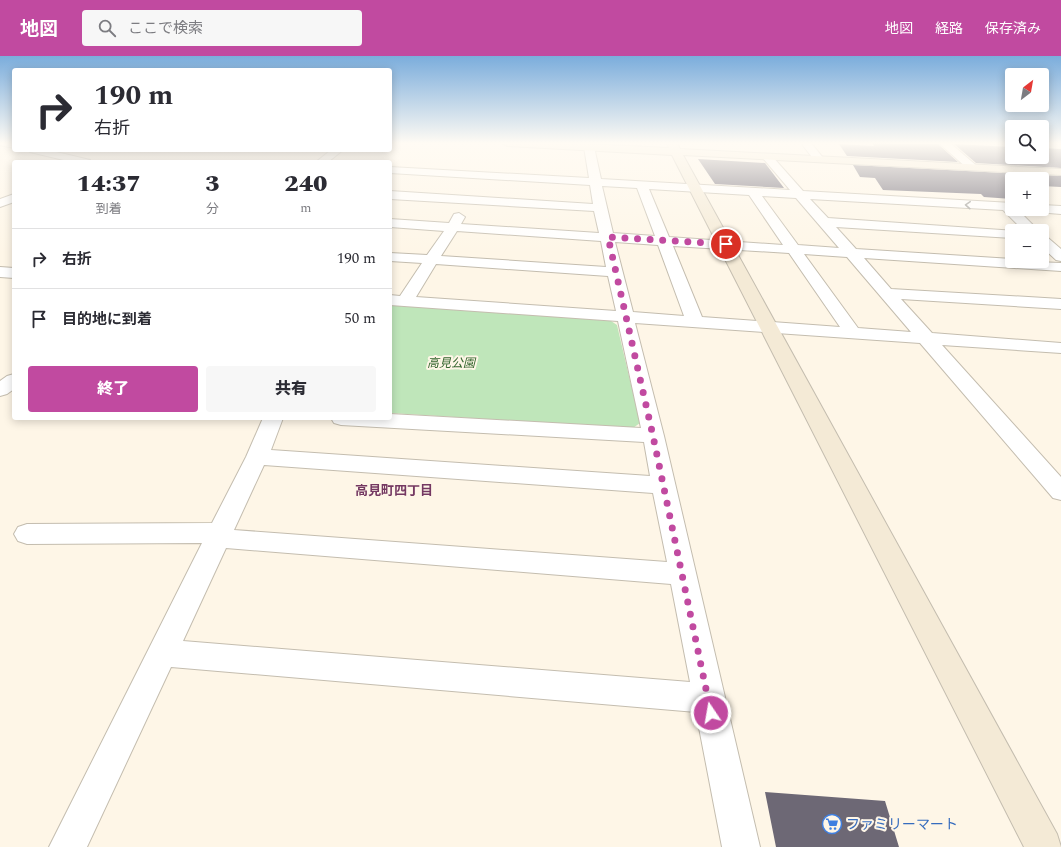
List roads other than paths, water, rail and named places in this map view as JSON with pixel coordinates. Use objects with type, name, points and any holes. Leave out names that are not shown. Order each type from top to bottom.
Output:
[{"type":"street","points":[[398,301],[432,260],[482,180]]},
{"type":"street","points":[[557,180],[1005,207]]},
{"type":"street","points":[[690,180],[726,244],[1044,847]]},
{"type":"street","points":[[787,180],[924,338],[1061,492]]},
{"type":"street","points":[[595,182],[653,436],[741,847]]},
{"type":"street","points":[[642,185],[695,322]]},
{"type":"street","points":[[752,191],[853,333]]},
{"type":"street","points":[[0,195],[12,197]]},
{"type":"street","points":[[392,195],[600,208]]},
{"type":"street","points":[[0,203],[12,198]]},
{"type":"street","points":[[1049,209],[1061,210]]},
{"type":"street","points":[[1018,216],[1026,224]]},
{"type":"street","points":[[824,222],[1005,234]]},
{"type":"street","points":[[392,223],[1061,267]]},
{"type":"street","points":[[1049,236],[1061,237]]},
{"type":"street","points":[[1049,247],[1061,258]]},
{"type":"street","points":[[392,257],[615,272]]},
{"type":"street","points":[[0,272],[12,273]]},
{"type":"street","points":[[885,292],[1061,304]]},
{"type":"street","points":[[398,301],[1061,348]]},
{"type":"street","points":[[0,390],[12,381]]},
{"type":"street","points":[[68,847],[257,457],[272,420]]},
{"type":"street","points":[[376,420],[653,436]]},
{"type":"street","points":[[257,457],[663,485]]},
{"type":"street","points":[[26,534],[219,535],[682,574]]},
{"type":"street","points":[[162,653],[708,698]]},
{"type":"place","name":"ファミリーマート","points":[[832,824]]},
{"type":"district","name":"高見町四丁目","points":[[394,490]]},
{"type":"park label","name":"高見公園","points":[[451,363]]}]
